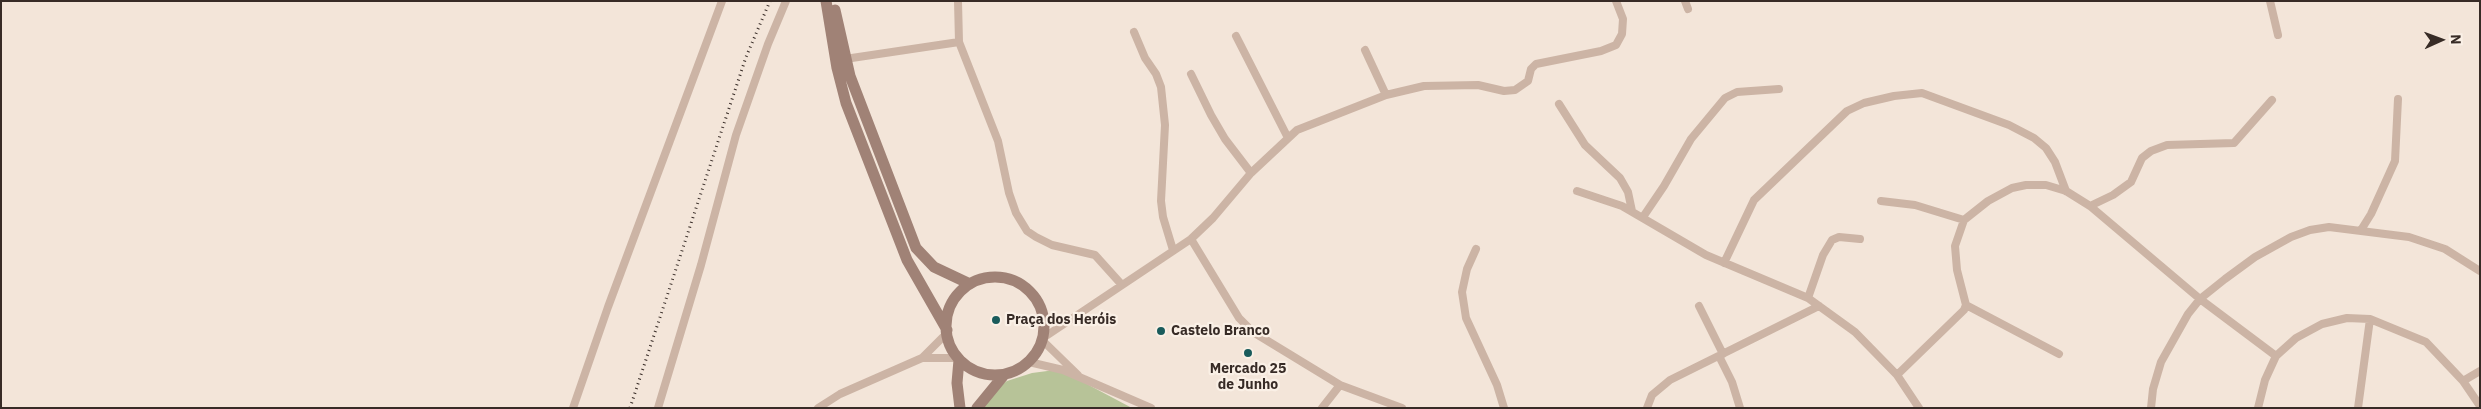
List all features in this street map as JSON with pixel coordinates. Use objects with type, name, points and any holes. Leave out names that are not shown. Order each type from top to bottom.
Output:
[{"type":"street","points":[[573,408],[608,307],[722,1]]},
{"type":"street","points":[[658,408],[701,266],[736,135],[768,44],[786,1]]},
{"type":"street","points":[[826,1],[837,68],[846,103],[907,260],[947,332],[950,346],[958,359],[972,370],[988,375],[1004,375],[1015,372],[1029,362],[1043,339],[1191,239],[1213,218],[1251,173],[1297,130],[1386,95],[1424,86],[1478,85],[1504,91],[1515,90],[1528,81],[1531,69],[1536,64],[1601,51],[1616,44],[1622,34],[1623,19],[1616,1]]},
{"type":"street","points":[[834,1],[845,59],[916,248],[934,267],[970,284]]},
{"type":"street","points":[[958,1],[960,42],[998,141],[1016,213],[1027,231],[1052,244],[1095,255],[1122,285]]},
{"type":"street","points":[[2270,1],[2278,34]]},
{"type":"street","points":[[1134,32],[1145,58],[1156,74],[1161,87],[1165,125],[1161,201],[1163,217],[1173,250]]},
{"type":"street","points":[[1236,36],[1288,138]]},
{"type":"street","points":[[845,59],[960,42]]},
{"type":"street","points":[[1366,50],[1386,95]]},
{"type":"street","points":[[1191,74],[1214,121],[1251,173]]},
{"type":"street","points":[[1642,217],[1664,186],[1691,139],[1725,98],[1737,92],[1779,88]]},
{"type":"street","points":[[1724,263],[1754,200],[1847,110],[1864,103],[1894,96],[1922,93],[2010,124],[2034,138],[2046,148],[2055,162],[2066,190]]},
{"type":"street","points":[[2361,230],[2371,214],[2395,161],[2398,99]]},
{"type":"street","points":[[2090,206],[2113,195],[2131,182],[2142,158],[2151,151],[2167,145],[2234,143],[2272,100]]},
{"type":"street","points":[[1559,104],[1585,145],[1620,178],[1628,192],[1632,211]]},
{"type":"street","points":[[1897,375],[1964,310],[1966,305],[1957,270],[1955,246],[1964,220],[1988,201],[2012,188],[2026,185],[2046,185],[2066,190],[2090,206],[2200,299],[2276,356]]},
{"type":"street","points":[[1577,190],[1632,211],[1724,263],[1808,298],[1855,332],[1897,375],[1920,408]]},
{"type":"street","points":[[1881,201],[1915,205],[1964,220]]},
{"type":"street","points":[[2151,408],[2153,389],[2161,362],[2188,314],[2200,299],[2255,257],[2291,237],[2310,230],[2329,227],[2409,237],[2445,249],[2480,271]]},
{"type":"street","points":[[1808,298],[1823,255],[1832,240],[1840,237],[1860,238]]},
{"type":"street","points":[[1191,239],[1239,318],[1253,332],[1340,385],[1402,408]]},
{"type":"street","points":[[1476,249],[1467,269],[1462,292],[1466,318],[1497,385],[1504,408]]},
{"type":"street","points":[[818,408],[840,394],[922,358],[947,332],[950,309],[958,295],[970,284],[986,278],[1002,277],[1018,282],[1031,292],[1040,306],[1044,322],[1043,339],[1080,377]]},
{"type":"street","points":[[1966,305],[2059,354]]},
{"type":"street","points":[[1699,306],[1732,382],[1740,408]]},
{"type":"street","points":[[1646,408],[1652,395],[1661,386],[1819,306]]},
{"type":"street","points":[[2258,408],[2265,380],[2276,356],[2296,338],[2322,324],[2347,318],[2370,320],[2426,342],[2463,381],[2480,406]]},
{"type":"street","points":[[2358,408],[2370,320]]},
{"type":"street","points":[[922,358],[958,359]]},
{"type":"street","points":[[958,359],[957,384],[960,408]]},
{"type":"street","points":[[1029,362],[1080,377],[1151,408]]},
{"type":"street","points":[[2463,381],[2480,371]]},
{"type":"street","points":[[977,408],[1004,375]]},
{"type":"street","points":[[1322,408],[1340,385]]},
{"type":"green space","points":[[1055,370],[1068,374],[1132,408],[978,408],[992,392],[1007,381],[1032,373]]},
{"type":"railway","points":[[630,408],[746,57],[770,1]]},
{"type":"place","name":"Praça dos Heróis","points":[[996,320]]},
{"type":"place","name":"Castelo Branco","points":[[1161,331]]},
{"type":"place","name":"Mercado 25 de Junho","points":[[1248,353]]}]
